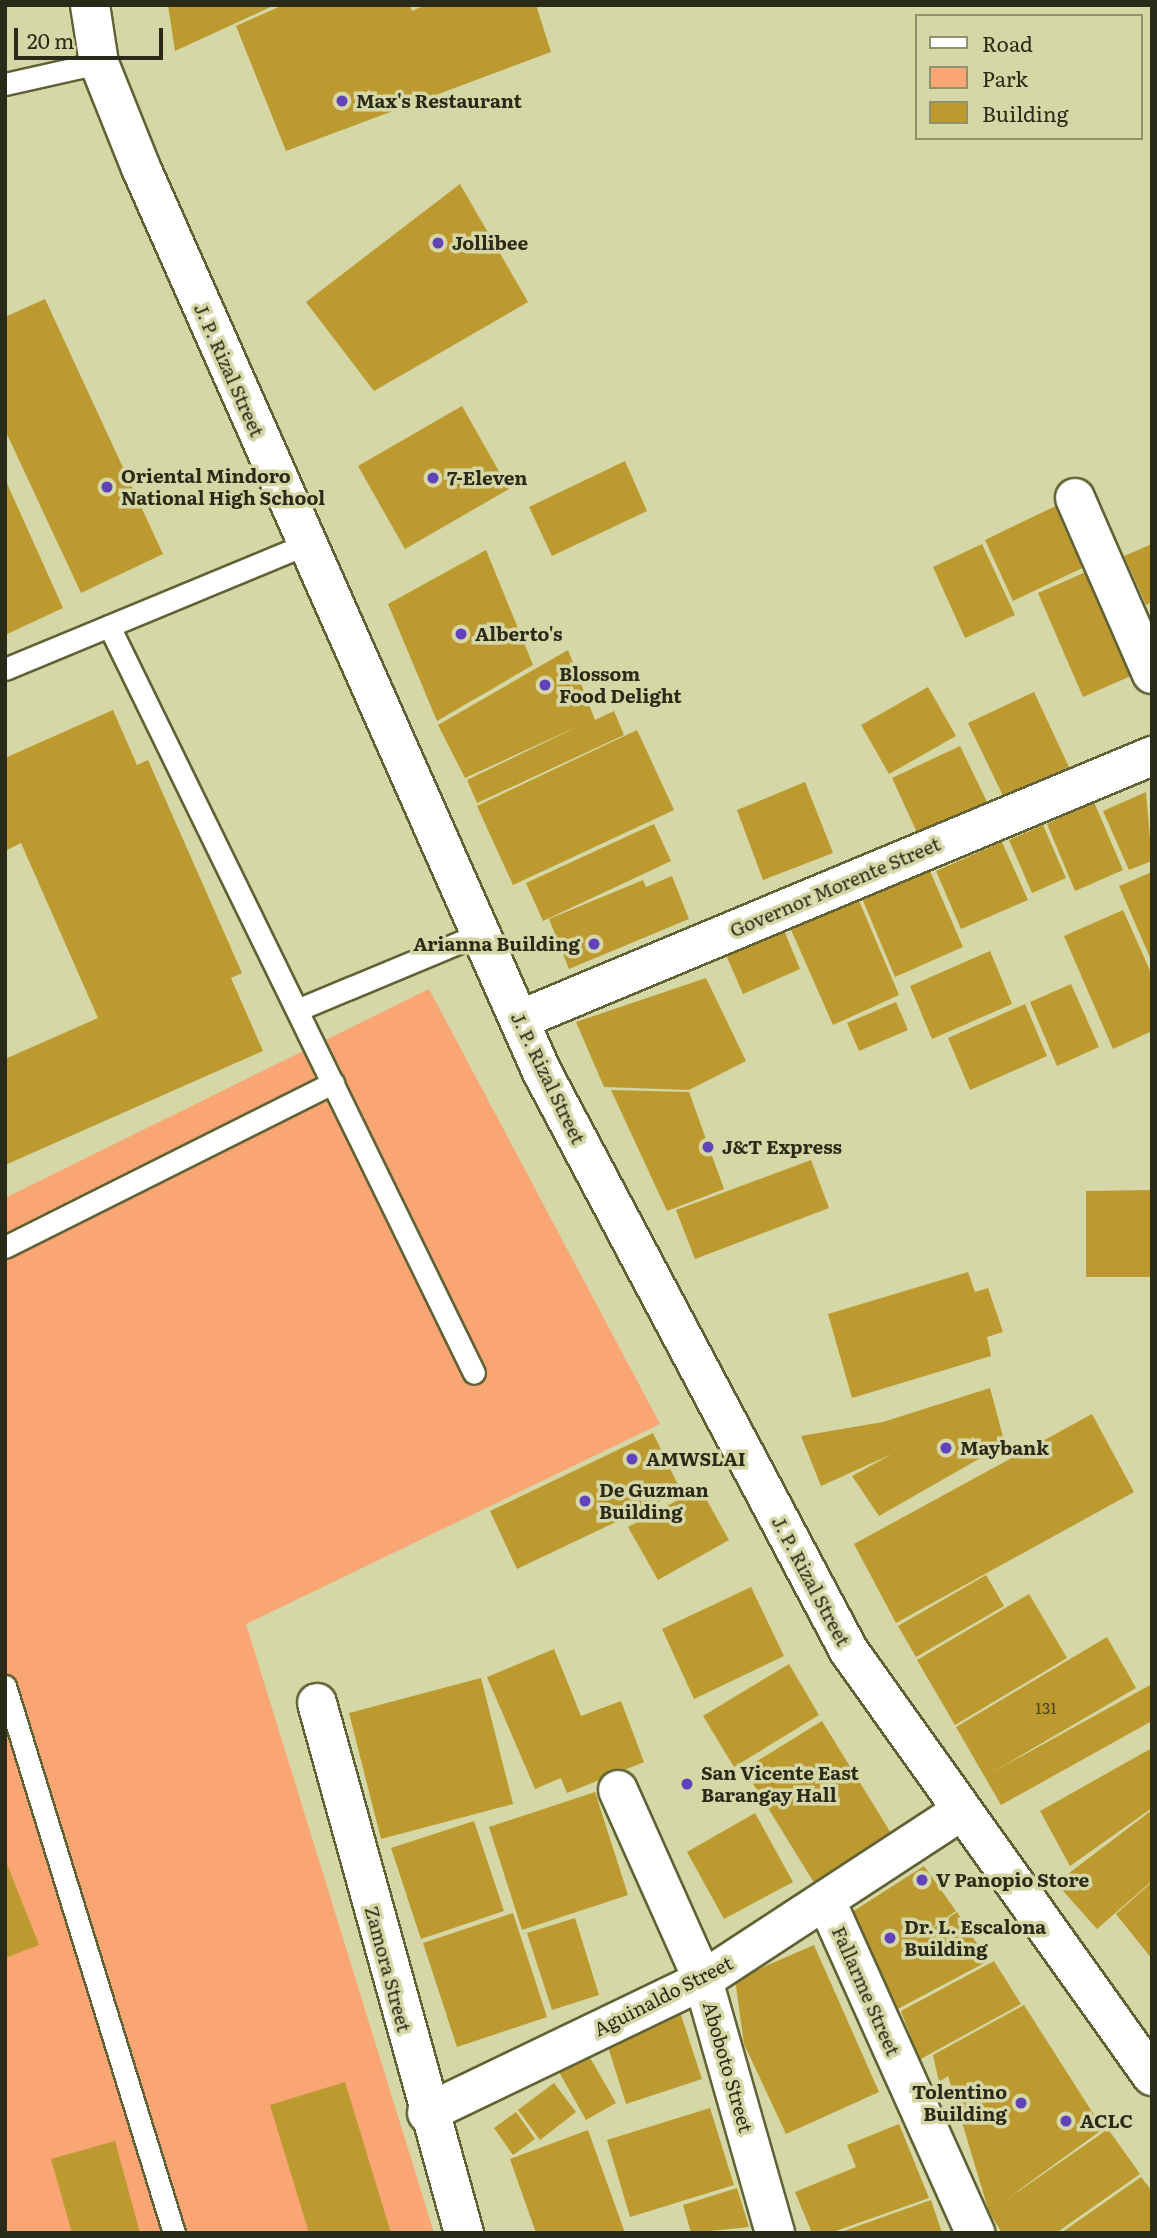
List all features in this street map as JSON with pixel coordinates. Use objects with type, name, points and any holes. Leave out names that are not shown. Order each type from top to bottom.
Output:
[{"type":"main road","name":"J. P. Rizal Street","points":[[90,5],[99,63],[305,545],[519,1020],[849,1651],[958,1813],[1152,2076]]},
{"type":"main road","points":[[1075,498],[1152,674]]},
{"type":"main road","name":"Governor Morente Street","points":[[519,1020],[1152,756]]},
{"type":"main road","name":"Zamora Street","points":[[317,1703],[427,2113],[464,2233]]},
{"type":"main road","name":"Aboboto Street","points":[[618,1790],[703,1980],[775,2233]]},
{"type":"main road","name":"Aguinaldo Street","points":[[427,2113],[703,1980],[827,1903],[958,1813]]},
{"type":"main road","name":"Fallarme Street","points":[[827,1903],[975,2233]]},
{"type":"lane","points":[[5,84],[99,63]]},
{"type":"lane","points":[[5,669],[305,545]]},
{"type":"lane","points":[[110,626],[474,1373]]},
{"type":"lane","points":[[297,1010],[480,934]]},
{"type":"lane","points":[[5,1247],[333,1083]]},
{"type":"lane","points":[[5,1686],[174,2233]]},
{"type":"green space","points":[[429,989],[660,1424],[246,1624],[434,2233],[5,2233],[5,1198]]},
{"type":"building","points":[[168,5],[275,5],[175,51]]},
{"type":"building","name":"Max's Restaurant","points":[[283,5],[410,5],[412,11],[425,5],[536,5],[551,52],[286,151],[236,26]]},
{"type":"building","name":"Jollibee","points":[[460,184],[528,302],[374,391],[306,302]]},
{"type":"building","points":[[45,299],[163,554],[81,593],[5,430],[5,317]]},
{"type":"building","name":"7-Eleven","points":[[462,406],[509,489],[405,549],[358,466]]},
{"type":"building","points":[[625,461],[647,511],[552,556],[529,507]]},
{"type":"building","points":[[5,479],[63,608],[5,635]]},
{"type":"building","points":[[1066,501],[1095,562],[1013,601],[985,540]]},
{"type":"building","points":[[982,544],[1015,615],[965,638],[933,567]]},
{"type":"building","points":[[1152,544],[1152,602],[1146,605],[1124,556]]},
{"type":"building","name":"Alberto's","points":[[486,550],[533,665],[437,721],[388,604]]},
{"type":"building","points":[[1095,568],[1140,672],[1083,697],[1038,593]]},
{"type":"building","name":"Blossom Food Delight","points":[[568,650],[595,720],[614,711],[624,735],[477,803],[467,780],[583,724],[465,778],[438,725]]},
{"type":"building","points":[[928,687],[956,736],[889,774],[861,725]]},
{"type":"building","points":[[1034,692],[1069,767],[1004,798],[968,723]]},
{"type":"building","points":[[113,710],[137,765],[148,760],[242,973],[231,978],[263,1051],[5,1165],[5,1059],[98,1018],[21,843],[5,851],[5,758]]},
{"type":"building","points":[[637,730],[674,810],[513,885],[477,806]]},
{"type":"building","points":[[960,746],[989,806],[920,839],[892,778]]},
{"type":"building","points":[[805,782],[833,853],[763,880],[737,810]]},
{"type":"building","points":[[1146,792],[1152,861],[1129,870],[1103,811]]},
{"type":"building","points":[[1094,802],[1123,870],[1075,891],[1047,824]]},
{"type":"building","points":[[654,824],[671,861],[543,921],[526,883]]},
{"type":"building","points":[[1043,825],[1066,878],[1032,893],[1009,840]]},
{"type":"building","points":[[1002,842],[1028,900],[961,929],[936,871]]},
{"type":"building","points":[[926,862],[963,947],[895,977],[859,891]]},
{"type":"building","points":[[1152,872],[1152,962],[1119,886]]},
{"type":"building","name":"Arianna Building","points":[[672,876],[689,919],[569,969],[549,919],[643,880],[646,887]]},
{"type":"building","points":[[857,896],[899,995],[833,1025],[789,925]]},
{"type":"building","points":[[1123,910],[1152,975],[1152,1031],[1113,1049],[1064,936]]},
{"type":"building","points":[[781,923],[800,969],[743,994],[723,948]]},
{"type":"building","points":[[990,951],[1012,1004],[932,1039],[910,986]]},
{"type":"building","points":[[706,978],[746,1061],[689,1090],[604,1087],[576,1022]]},
{"type":"building","points":[[1071,984],[1099,1047],[1057,1066],[1030,1002]]},
{"type":"building","points":[[896,1002],[908,1030],[859,1051],[847,1023]]},
{"type":"building","points":[[1025,1004],[1047,1056],[970,1090],[948,1038]]},
{"type":"building","points":[[611,1090],[689,1092],[724,1189],[667,1211]]},
{"type":"building","points":[[811,1160],[829,1208],[695,1259],[676,1210]]},
{"type":"building","points":[[1152,1190],[1152,1277],[1086,1277],[1086,1191]]},
{"type":"building","points":[[968,1272],[975,1292],[988,1288],[1003,1332],[987,1337],[991,1356],[852,1398],[828,1314]]},
{"type":"building","name":"Maybank","points":[[990,1388],[1005,1444],[879,1516],[852,1476],[892,1454],[821,1486],[801,1436],[883,1422]]},
{"type":"building","points":[[1092,1414],[1134,1492],[896,1623],[854,1544]]},
{"type":"building","name":"De Guzman Building","points":[[653,1433],[681,1491],[517,1569],[490,1511]]},
{"type":"building","points":[[700,1488],[729,1540],[658,1580],[628,1527]]},
{"type":"building","points":[[986,1575],[1004,1606],[916,1657],[898,1626]]},
{"type":"building","points":[[751,1587],[784,1656],[694,1699],[662,1629]]},
{"type":"building","points":[[1029,1594],[1067,1658],[955,1725],[917,1660]]},
{"type":"building","points":[[1107,1637],[1136,1688],[991,1773],[1152,1684],[1152,1721],[1001,1805],[956,1727]]},
{"type":"building","points":[[554,1649],[581,1716],[621,1701],[644,1762],[567,1793],[561,1778],[535,1789],[487,1677]]},
{"type":"building","points":[[789,1664],[819,1715],[734,1767],[703,1716]]},
{"type":"building","points":[[481,1678],[513,1804],[381,1839],[349,1713]]},
{"type":"building","points":[[822,1721],[894,1838],[816,1886],[744,1769]]},
{"type":"building","points":[[1152,1748],[1152,1808],[1070,1866],[1040,1811]]},
{"type":"building","points":[[595,1792],[628,1895],[522,1930],[489,1827]]},
{"type":"building","points":[[1152,1810],[1152,1881],[1097,1929],[1056,1883]]},
{"type":"building","points":[[755,1813],[793,1882],[724,1919],[687,1852]]},
{"type":"building","points":[[474,1821],[504,1911],[421,1939],[391,1848]]},
{"type":"building","points":[[5,1859],[39,1945],[5,1958]]},
{"type":"building","points":[[924,1866],[956,1911],[891,1956],[957,1912],[988,1961],[894,2011],[852,1912]]},
{"type":"building","points":[[1152,1882],[1152,1959],[1116,1914]]},
{"type":"building","points":[[513,1913],[547,2017],[457,2047],[423,1943]]},
{"type":"building","points":[[575,1918],[599,1995],[552,2010],[527,1933]]},
{"type":"building","points":[[814,1945],[879,2092],[786,2134],[744,2044],[735,1979]]},
{"type":"building","points":[[994,1961],[1021,2004],[919,2060],[901,2011]]},
{"type":"building","name":"Tolentino Building","points":[[1024,2005],[1103,2129],[1000,2204],[1108,2129],[1140,2174],[1056,2233],[1002,2233],[989,2212],[948,2076],[939,2082],[933,2055]]},
{"type":"building","points":[[678,2006],[702,2079],[626,2104],[603,2031]]},
{"type":"building","points":[[589,2056],[616,2103],[586,2120],[559,2072]]},
{"type":"building","points":[[345,2082],[391,2233],[309,2233],[270,2105]]},
{"type":"building","points":[[554,2083],[576,2112],[540,2140],[518,2110]]},
{"type":"building","points":[[710,2108],[734,2185],[630,2217],[607,2140]]},
{"type":"building","points":[[516,2112],[535,2139],[513,2155],[494,2128]]},
{"type":"building","points":[[899,2124],[929,2198],[830,2233],[812,2233],[795,2192],[856,2167],[847,2145]]},
{"type":"building","points":[[588,2130],[625,2233],[536,2233],[510,2159]]},
{"type":"building","points":[[115,2141],[140,2233],[72,2233],[51,2159]]},
{"type":"building","points":[[1141,2177],[1152,2191],[1152,2233],[1061,2233]]},
{"type":"building","points":[[737,2188],[749,2227],[691,2233],[683,2205]]},
{"type":"building","points":[[931,2200],[942,2233],[841,2233],[841,2232]]},
{"type":"place","name":"Max's Restaurant","points":[[342,101]]},
{"type":"place","name":"Jollibee","points":[[438,243]]},
{"type":"place","name":"7-Eleven","points":[[433,478]]},
{"type":"place","name":"Oriental Mindoro National High School","points":[[107,487]]},
{"type":"place","name":"Alberto's","points":[[461,634]]},
{"type":"place","name":"Blossom Food Delight","points":[[545,685]]},
{"type":"place","name":"Arianna Building","points":[[594,944]]},
{"type":"place","name":"J&T Express","points":[[708,1147]]},
{"type":"place","name":"Maybank","points":[[946,1448]]},
{"type":"place","name":"AMWSLAI","points":[[632,1459]]},
{"type":"place","name":"De Guzman Building","points":[[585,1501]]},
{"type":"place","name":"San Vicente East Barangay Hall","points":[[687,1784]]},
{"type":"place","name":"V Panopio Store","points":[[922,1880]]},
{"type":"place","name":"Dr. L. Escalona Building","points":[[890,1938]]},
{"type":"place","name":"Tolentino Building","points":[[1021,2103]]},
{"type":"place","name":"ACLC","points":[[1066,2121]]}]
